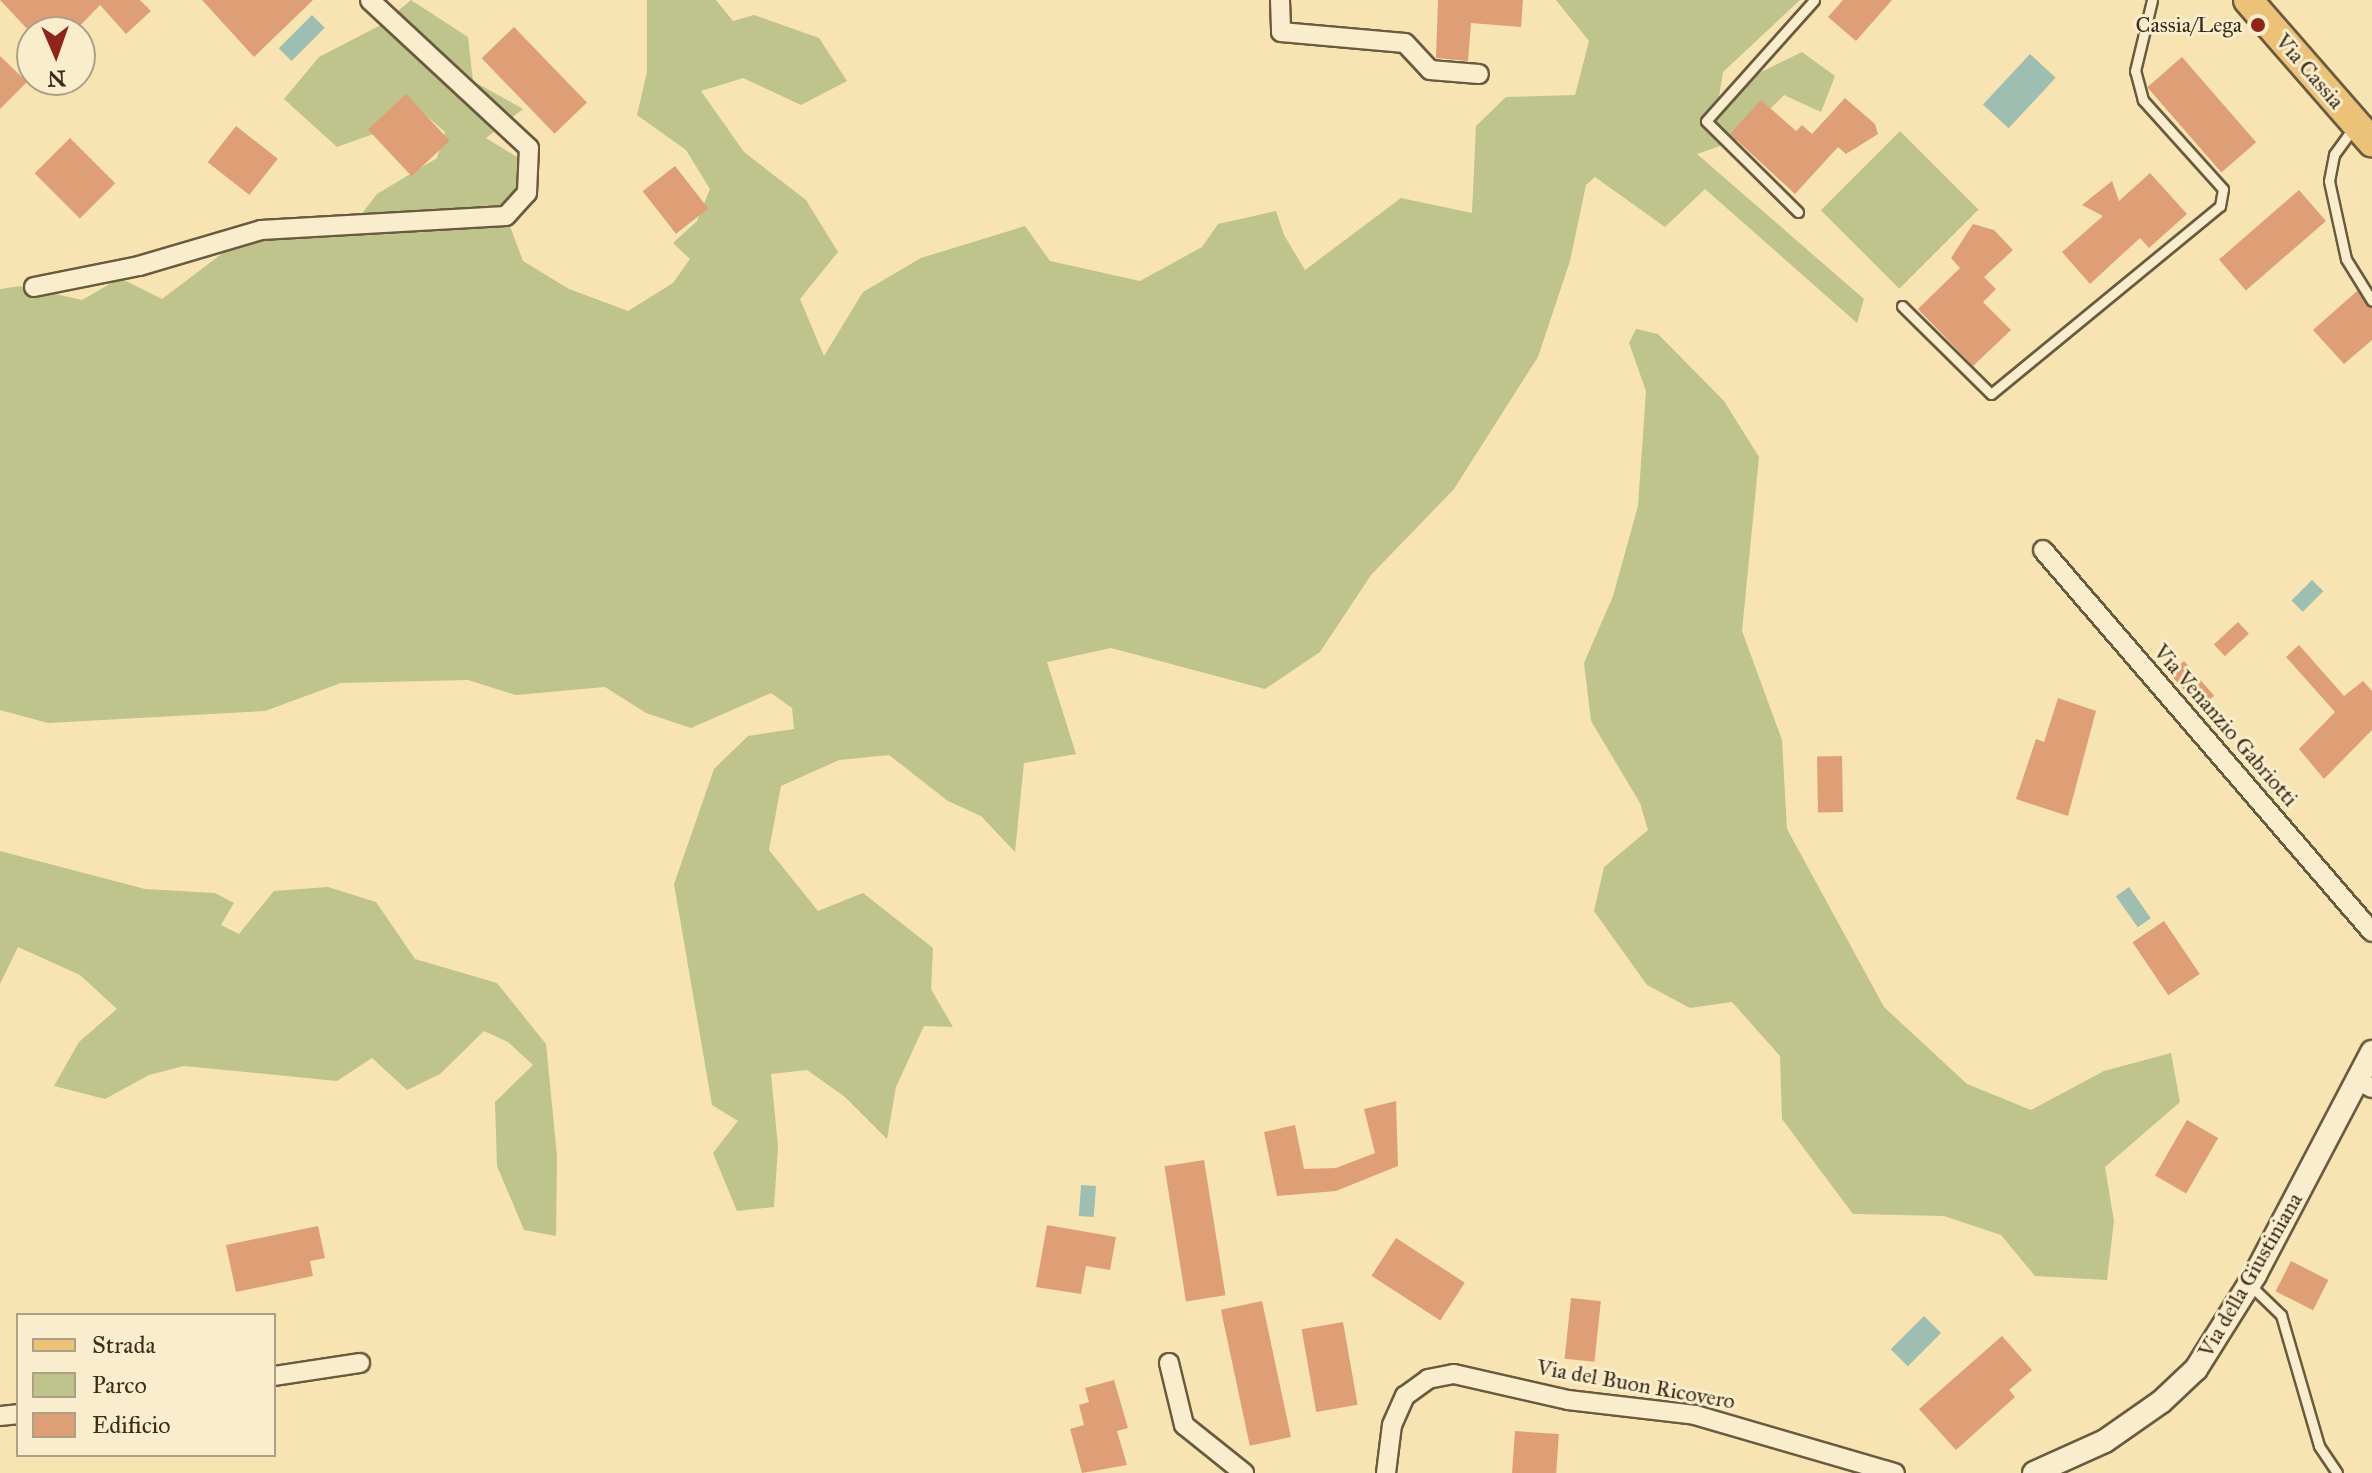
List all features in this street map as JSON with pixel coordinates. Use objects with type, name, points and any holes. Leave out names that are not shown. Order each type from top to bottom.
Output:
[{"type":"main road","name":"Via Cassia","points":[[2248,0],[2364,133]]},
{"type":"street","points":[[34,287],[139,266],[261,230],[506,216],[527,193],[529,148],[370,0]]},
{"type":"street","points":[[1280,0],[1281,32],[1405,43],[1430,70],[1479,74]]},
{"type":"street","name":"Via Venanzio Gabriotti","points":[[2043,550],[2372,932]]},
{"type":"street","name":"Via della Giustiniana","points":[[2034,1473],[2105,1441],[2161,1402],[2196,1369],[2249,1284],[2364,1084],[2372,1052]]},
{"type":"street","points":[[276,1376],[360,1363]]},
{"type":"street","points":[[1169,1363],[1184,1425],[1244,1473]]},
{"type":"street","name":"Via del Buon Ricovero","points":[[1386,1473],[1400,1402],[1417,1385],[1454,1374],[1568,1400],[1695,1415],[1894,1473]]},
{"type":"lane","points":[[1798,212],[1706,121],[1814,0]]},
{"type":"lane","points":[[1902,306],[1991,394],[2220,206],[2223,189],[2143,100],[2135,71],[2152,0]]},
{"type":"lane","points":[[2364,133],[2334,155],[2329,181],[2346,259],[2372,301]]},
{"type":"lane","points":[[2249,1284],[2281,1315],[2319,1446],[2337,1473]]},
{"type":"green space","points":[[411,0],[468,37],[473,81],[523,109],[486,138],[533,167],[506,216],[523,261],[569,289],[628,311],[673,283],[690,259],[673,243],[697,221],[710,189],[686,150],[637,115],[647,72],[647,0],[716,0],[733,21],[754,15],[819,38],[847,81],[801,105],[743,78],[701,91],[744,152],[806,200],[838,252],[800,299],[824,356],[863,292],[921,258],[1025,226],[1050,261],[1140,281],[1202,247],[1218,224],[1276,211],[1284,235],[1305,270],[1401,198],[1472,213],[1476,126],[1506,97],[1575,95],[1589,41],[1556,0],[1800,0],[1723,72],[1717,109],[1732,86],[1802,52],[1835,76],[1821,112],[1784,95],[1740,139],[1697,154],[1864,299],[1857,323],[1705,189],[1665,227],[1595,177],[1586,185],[1570,261],[1538,357],[1454,489],[1371,575],[1320,652],[1265,689],[1111,648],[1047,662],[1076,754],[1024,763],[1015,852],[981,816],[948,801],[889,755],[839,760],[781,786],[769,850],[818,911],[863,893],[933,948],[931,989],[953,1027],[924,1026],[896,1087],[887,1139],[845,1097],[807,1070],[771,1074],[778,1147],[774,1207],[737,1211],[713,1153],[738,1121],[712,1105],[674,884],[714,769],[748,736],[794,729],[792,708],[771,693],[691,728],[646,713],[605,687],[516,695],[468,680],[341,683],[265,711],[48,723],[0,710],[0,289],[20,286],[82,300],[120,278],[162,299],[252,231],[356,221],[377,194],[437,158],[445,132],[412,103],[390,128],[337,147],[284,99],[319,57],[381,25]]},
{"type":"green space","points":[[1900,131],[1978,209],[1899,289],[1821,210]]},
{"type":"green space","points":[[1636,329],[1658,334],[1724,401],[1759,457],[1742,631],[1782,740],[1787,829],[1884,1007],[1967,1084],[2031,1110],[2104,1071],[2171,1053],[2180,1102],[2105,1167],[2114,1221],[2107,1280],[2035,1276],[2001,1235],[1944,1216],[1853,1214],[1782,1119],[1780,1056],[1732,1002],[1690,1008],[1647,985],[1594,911],[1604,867],[1648,830],[1640,803],[1591,721],[1584,663],[1613,596],[1638,506],[1646,391],[1629,343]]},
{"type":"green space","points":[[0,851],[145,889],[215,893],[234,903],[221,925],[239,934],[274,891],[328,887],[376,902],[415,959],[497,983],[546,1044],[557,1156],[556,1236],[524,1230],[497,1166],[495,1102],[533,1065],[508,1042],[484,1031],[440,1074],[407,1090],[372,1058],[337,1081],[184,1066],[149,1075],[105,1099],[54,1086],[79,1042],[117,1009],[80,975],[18,947],[0,984]]},
{"type":"shaded area","points":[[312,15],[325,28],[291,61],[279,48]]},
{"type":"shaded area","points":[[2030,54],[2056,78],[2009,128],[1983,104]]},
{"type":"shaded area","points":[[2312,580],[2323,591],[2303,612],[2291,601]]},
{"type":"shaded area","points":[[2129,887],[2151,918],[2138,927],[2116,896]]},
{"type":"shaded area","points":[[1081,1185],[1096,1186],[1094,1217],[1079,1216]]},
{"type":"shaded area","points":[[1924,1316],[1941,1333],[1908,1366],[1891,1349]]},
{"type":"building","points":[[0,0],[140,0],[151,11],[126,34],[100,5],[89,16],[16,17]]},
{"type":"building","points":[[202,0],[313,0],[254,57]]},
{"type":"building","points":[[1438,0],[1523,0],[1521,27],[1471,23],[1468,61],[1436,58]]},
{"type":"building","points":[[1843,0],[1892,0],[1856,41],[1828,17]]},
{"type":"building","points":[[514,27],[587,103],[555,134],[482,58]]},
{"type":"building","points":[[0,56],[16,71],[16,93],[0,109]]},
{"type":"building","points":[[2182,57],[2256,142],[2221,172],[2147,87]]},
{"type":"building","points":[[406,94],[450,141],[412,176],[368,129]]},
{"type":"building","points":[[1845,98],[1875,124],[1878,134],[1846,154],[1838,147],[1795,194],[1730,134],[1761,100],[1796,131],[1802,125],[1812,134]]},
{"type":"building","points":[[236,126],[278,159],[249,195],[208,162]]},
{"type":"building","points":[[70,138],[115,183],[80,219],[35,173]]},
{"type":"building","points":[[675,166],[708,209],[676,234],[643,191]]},
{"type":"building","points":[[2150,173],[2187,214],[2149,248],[2140,238],[2090,284],[2062,252],[2103,216],[2082,205],[2112,181],[2119,201]]},
{"type":"building","points":[[2299,190],[2326,221],[2246,290],[2219,260]]},
{"type":"building","points":[[1973,224],[1994,230],[2013,250],[1984,277],[1996,289],[1983,302],[2011,330],[1973,366],[1918,309],[1960,268],[1951,258]]},
{"type":"building","points":[[2357,291],[2372,308],[2372,340],[2344,364],[2313,330]]},
{"type":"building","points":[[2238,622],[2249,634],[2225,656],[2214,645]]},
{"type":"building","points":[[2299,645],[2344,696],[2363,681],[2372,691],[2372,730],[2324,779],[2299,749],[2335,712],[2286,657]]},
{"type":"building","points":[[2184,661],[2214,696],[2200,708],[2170,673]]},
{"type":"building","points":[[2058,698],[2096,711],[2068,816],[2016,799],[2036,739],[2044,742]]},
{"type":"building","points":[[1817,756],[1842,756],[1843,812],[1818,812]]},
{"type":"building","points":[[2164,921],[2200,974],[2168,995],[2132,942]]},
{"type":"building","points":[[1396,1101],[1398,1166],[1336,1191],[1277,1196],[1264,1132],[1295,1125],[1304,1169],[1336,1168],[1375,1153],[1364,1109]]},
{"type":"building","points":[[2187,1120],[2218,1138],[2186,1193],[2155,1175]]},
{"type":"building","points":[[1204,1160],[1225,1295],[1186,1302],[1164,1166]]},
{"type":"building","points":[[1047,1225],[1116,1237],[1110,1270],[1086,1266],[1081,1294],[1036,1287]]},
{"type":"building","points":[[318,1226],[325,1258],[310,1261],[313,1276],[236,1292],[226,1245]]},
{"type":"building","points":[[1396,1238],[1465,1283],[1440,1320],[1371,1276]]},
{"type":"building","points":[[2291,1261],[2328,1280],[2313,1310],[2276,1291]]},
{"type":"building","points":[[1571,1298],[1601,1301],[1594,1362],[1565,1359]]},
{"type":"building","points":[[1262,1301],[1291,1437],[1250,1446],[1221,1310]]},
{"type":"building","points":[[1343,1322],[1358,1405],[1316,1412],[1302,1329]]},
{"type":"building","points":[[2002,1336],[2032,1370],[2009,1390],[2015,1397],[1956,1450],[1919,1409]]},
{"type":"building","points":[[1114,1380],[1128,1428],[1117,1431],[1127,1465],[1082,1473],[1070,1429],[1084,1425],[1079,1405],[1089,1402],[1085,1388]]},
{"type":"building","points":[[1515,1431],[1559,1434],[1556,1473],[1512,1473]]},
{"type":"place","name":"Cassia/Lega","points":[[2258,25]]}]
